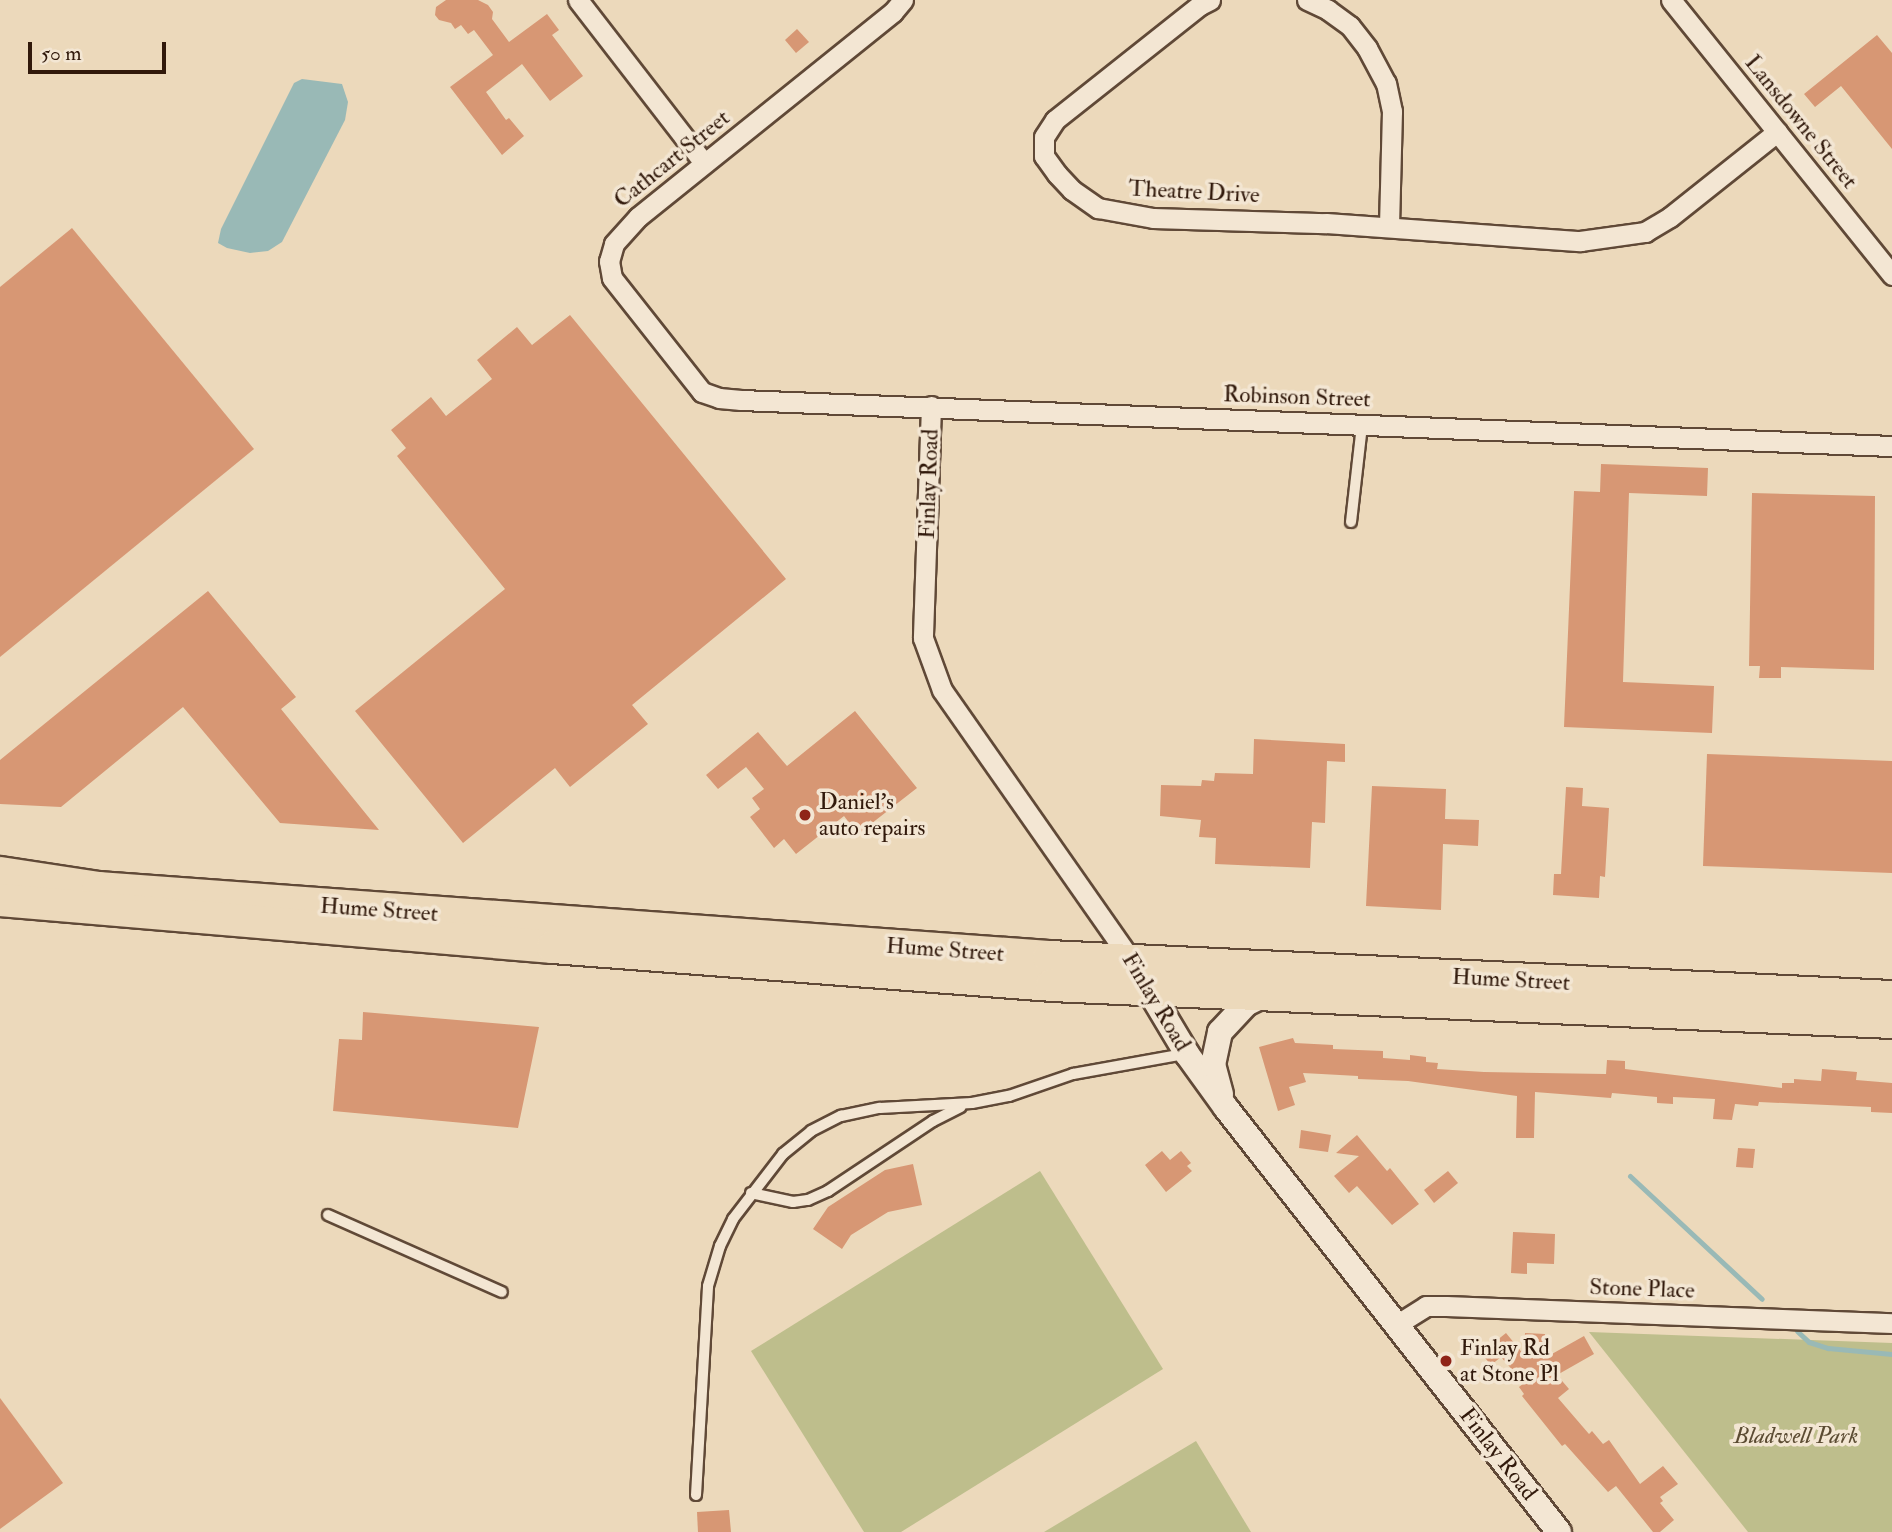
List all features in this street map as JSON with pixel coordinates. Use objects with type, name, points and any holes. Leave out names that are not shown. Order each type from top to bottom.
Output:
[{"type":"main road","name":"Hume Street","points":[[0,873],[98,888],[610,927],[1132,961],[1892,997]]},
{"type":"main road","name":"Hume Street","points":[[0,900],[553,947],[1052,985],[1892,1022]]},
{"type":"street","points":[[578,0],[704,163]]},
{"type":"street","name":"Cathcart Street","points":[[702,392],[621,293],[612,278],[609,261],[614,244],[624,230],[893,12],[902,0]]},
{"type":"street","name":"Theatre Drive","points":[[1210,0],[1200,5],[1055,120],[1044,137],[1044,156],[1056,174],[1072,190],[1098,208],[1123,215],[1389,227],[1580,241],[1645,232],[1670,217],[1777,132]]},
{"type":"street","points":[[1307,0],[1328,10],[1350,26],[1367,48],[1386,83],[1392,111],[1389,227]]},
{"type":"street","name":"Lansdowne Street","points":[[1671,0],[1891,271]]},
{"type":"street","name":"Robinson Street","points":[[702,392],[719,398],[741,400],[1892,446]]},
{"type":"street","name":"Finlay Road","points":[[932,406],[923,638],[942,690],[1132,961],[1187,1054],[1226,1108],[1559,1532]]},
{"type":"street","points":[[1226,1108],[1213,1065],[1220,1032],[1247,1004],[1270,993]]},
{"type":"street","name":"Stone Place","points":[[1396,1325],[1426,1306],[1892,1323]]},
{"type":"lane","points":[[1351,522],[1362,425]]},
{"type":"lane","points":[[696,1495],[708,1286],[720,1246],[733,1219],[783,1154],[811,1131],[841,1116],[880,1108],[968,1103],[1009,1096],[1073,1074],[1187,1054]]},
{"type":"lane","points":[[751,1193],[793,1202],[808,1200],[838,1184],[933,1121],[968,1103]]},
{"type":"lane","points":[[328,1215],[502,1292]]},
{"type":"green space","points":[[1040,1171],[1163,1369],[901,1532],[864,1532],[751,1351]]},
{"type":"green space","name":"Bladwell Park","points":[[1589,1332],[1892,1343],[1892,1532],[1748,1532]]},
{"type":"green space","points":[[1196,1441],[1251,1532],[1044,1532]]},
{"type":"water","points":[[302,79],[342,84],[348,102],[345,120],[282,242],[268,251],[250,253],[227,248],[218,243],[221,229],[294,83]]},
{"type":"building","points":[[446,0],[478,0],[488,5],[493,12],[492,19],[509,42],[547,14],[559,30],[552,35],[583,76],[550,101],[522,64],[486,92],[506,120],[509,118],[524,136],[502,155],[450,87],[493,55],[474,30],[468,34],[461,25],[455,29],[451,23],[439,20],[435,15],[436,7]]},
{"type":"building","points":[[797,29],[809,42],[796,53],[785,40]]},
{"type":"building","points":[[1877,35],[1892,53],[1892,149],[1841,86],[1815,107],[1804,94]]},
{"type":"building","points":[[72,228],[254,449],[0,657],[0,287]]},
{"type":"building","points":[[570,315],[786,579],[632,705],[648,724],[570,787],[555,768],[463,843],[355,711],[505,589],[397,456],[406,448],[391,430],[431,397],[446,416],[492,379],[477,360],[517,327],[532,345]]},
{"type":"building","points":[[1601,464],[1708,468],[1707,496],[1629,493],[1623,682],[1714,686],[1712,733],[1564,727],[1574,491],[1600,492]]},
{"type":"building","points":[[1752,493],[1875,496],[1874,670],[1781,667],[1781,678],[1759,678],[1760,666],[1749,666]]},
{"type":"building","points":[[208,591],[296,697],[281,709],[379,830],[280,823],[183,707],[61,807],[0,804],[0,760]]},
{"type":"building","points":[[855,711],[917,788],[858,834],[844,816],[796,854],[784,839],[774,848],[750,817],[760,809],[752,798],[764,789],[746,767],[718,789],[706,775],[758,732],[787,766]]},
{"type":"building","points":[[1254,739],[1345,744],[1345,762],[1327,761],[1325,823],[1312,822],[1310,868],[1215,864],[1216,838],[1199,837],[1201,820],[1160,816],[1161,785],[1201,786],[1202,780],[1214,781],[1215,773],[1253,774]]},
{"type":"building","points":[[1707,754],[1892,761],[1892,873],[1703,866]]},
{"type":"building","points":[[1372,786],[1446,789],[1445,819],[1479,820],[1478,846],[1443,844],[1441,910],[1366,906]]},
{"type":"building","points":[[1566,787],[1583,788],[1582,806],[1609,808],[1605,877],[1600,876],[1599,898],[1553,895],[1554,874],[1561,874]]},
{"type":"building","points":[[363,1012],[539,1027],[518,1128],[333,1111],[339,1039],[362,1040]]},
{"type":"building","points":[[1293,1038],[1295,1043],[1333,1045],[1333,1049],[1383,1051],[1383,1058],[1410,1060],[1410,1055],[1426,1057],[1426,1062],[1438,1063],[1437,1069],[1484,1072],[1606,1074],[1607,1060],[1625,1061],[1625,1069],[1782,1088],[1782,1083],[1794,1083],[1794,1079],[1821,1081],[1822,1069],[1857,1072],[1856,1080],[1892,1083],[1892,1113],[1871,1112],[1871,1107],[1759,1102],[1758,1106],[1735,1104],[1732,1120],[1713,1119],[1715,1099],[1673,1097],[1673,1104],[1657,1103],[1657,1097],[1612,1093],[1611,1098],[1535,1092],[1534,1138],[1516,1138],[1517,1096],[1408,1081],[1303,1073],[1306,1082],[1289,1087],[1295,1105],[1278,1111],[1259,1047]]},
{"type":"building","points":[[1301,1130],[1331,1135],[1328,1152],[1299,1148]]},
{"type":"building","points":[[1357,1135],[1387,1171],[1390,1168],[1419,1204],[1392,1225],[1357,1186],[1349,1193],[1334,1176],[1359,1156],[1336,1153]]},
{"type":"building","points":[[1738,1148],[1755,1149],[1753,1168],[1736,1167]]},
{"type":"building","points":[[1162,1151],[1170,1160],[1181,1151],[1191,1163],[1187,1166],[1192,1171],[1166,1192],[1145,1165]]},
{"type":"building","points":[[913,1164],[922,1205],[888,1212],[851,1235],[842,1249],[813,1229],[828,1207],[885,1170]]},
{"type":"building","points":[[1448,1171],[1458,1183],[1434,1203],[1424,1190]]},
{"type":"building","points":[[1513,1232],[1555,1234],[1554,1264],[1527,1263],[1527,1274],[1511,1273]]},
{"type":"building","points":[[1506,1333],[1524,1355],[1525,1333],[1545,1334],[1543,1359],[1584,1336],[1594,1354],[1557,1375],[1569,1389],[1558,1398],[1589,1434],[1592,1431],[1603,1444],[1609,1440],[1640,1484],[1663,1466],[1678,1484],[1660,1497],[1663,1501],[1660,1503],[1674,1520],[1660,1532],[1653,1532],[1616,1486],[1608,1492],[1565,1444],[1562,1446],[1522,1396],[1524,1394],[1519,1387],[1524,1383],[1501,1357],[1491,1365],[1481,1353]]},
{"type":"building","points":[[0,1398],[63,1483],[0,1529]]},
{"type":"building","points":[[729,1510],[731,1532],[698,1532],[697,1512]]},
{"type":"waterway","points":[[1630,1176],[1762,1299]]},
{"type":"waterway","points":[[1797,1331],[1809,1342],[1828,1348],[1892,1354]]},
{"type":"place","name":"Daniel’s auto repairs","points":[[805,815]]},
{"type":"place","name":"Finlay Rd at Stone Pl","points":[[1446,1361]]}]
